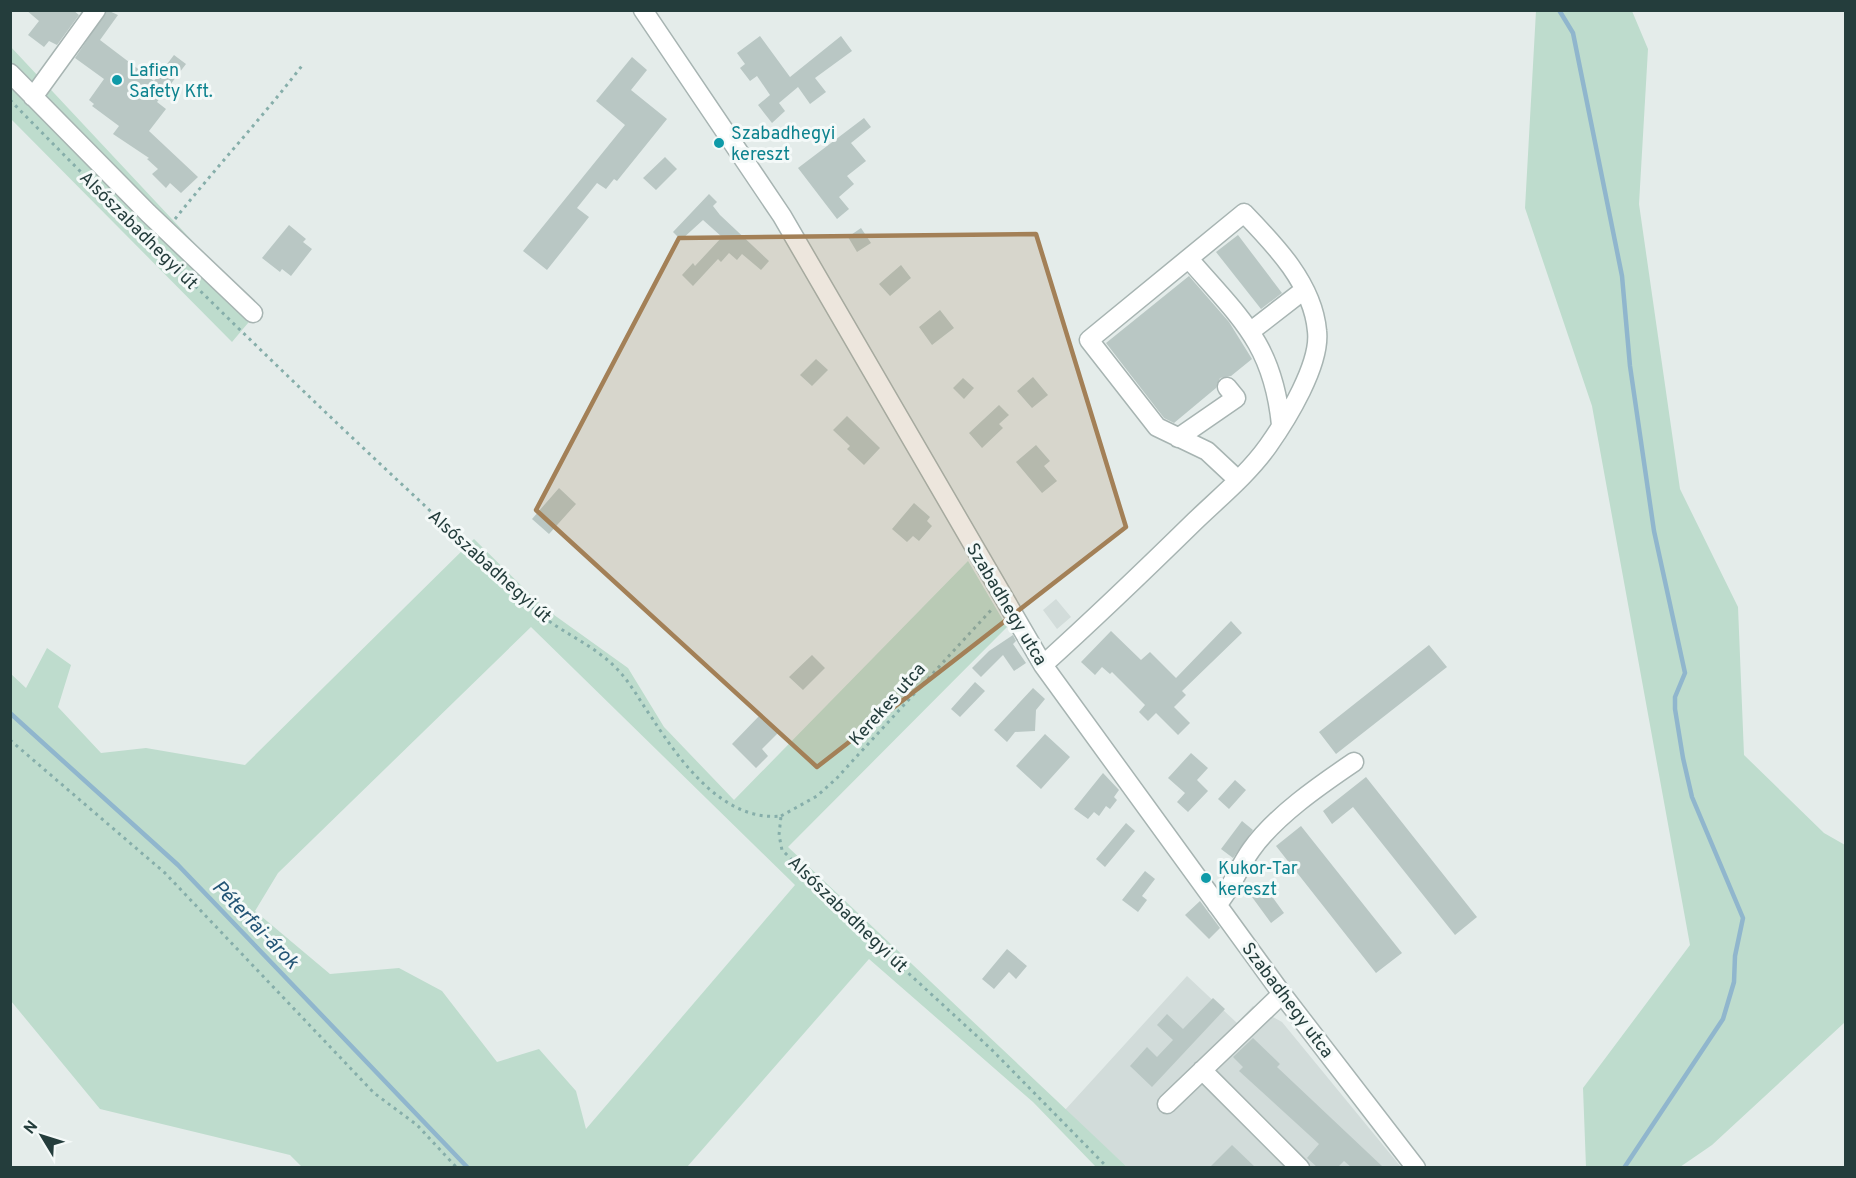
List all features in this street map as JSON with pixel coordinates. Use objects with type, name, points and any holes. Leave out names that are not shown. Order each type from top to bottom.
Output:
[{"type":"street","points":[[33,97],[96,10]]},
{"type":"street","name":"Szabadhegy utca","points":[[643,10],[782,216],[1044,665],[1282,994],[1416,1167]]},
{"type":"street","name":"Alsószabadhegyi út","points":[[10,73],[166,230],[253,313]]},
{"type":"street","points":[[1044,665],[1238,480],[1269,445],[1310,370],[1318,342],[1316,322],[1304,290],[1282,255],[1244,213],[1089,340],[1157,427],[1207,451],[1238,480]]},
{"type":"street","points":[[1189,259],[1251,331],[1270,368],[1281,425]]},
{"type":"street","points":[[1251,331],[1304,290]]},
{"type":"street","points":[[1178,438],[1236,398],[1227,387]]},
{"type":"street","points":[[1217,905],[1228,893],[1250,852],[1262,836],[1324,782],[1354,762]]},
{"type":"street","points":[[1167,1104],[1282,994]]},
{"type":"street","points":[[1202,1070],[1300,1167]]},
{"type":"path","points":[[166,230],[225,157],[268,111],[304,63]]},
{"type":"path","name":"Alsószabadhegyi út","points":[[10,100],[178,271],[352,441],[538,613],[611,663],[627,679],[662,733],[717,795],[753,816],[781,816],[779,835],[782,850],[881,948],[990,1049],[1108,1167]]},
{"type":"path","name":"Kerekes utca","points":[[781,816],[817,796],[836,779],[985,614],[1004,600]]},
{"type":"path","points":[[10,740],[165,873],[374,1093],[417,1125],[457,1167]]},
{"type":"highlighted area","points":[[1036,234],[1126,527],[817,767],[536,510],[679,238]]},
{"type":"shaded area","points":[[1056,599],[1071,617],[1057,629],[1043,610]]},
{"type":"shaded area","points":[[1187,976],[1237,1023],[1253,1006],[1282,1022],[1401,1167],[1127,1167],[1065,1110]]},
{"type":"green space","points":[[1536,11],[1632,11],[1648,49],[1639,204],[1680,489],[1738,607],[1744,755],[1824,833],[1845,845],[1844,1023],[1712,1145],[1680,1167],[1586,1167],[1583,1088],[1690,945],[1592,406],[1525,208]]},
{"type":"green space","points":[[10,46],[258,311],[232,342],[11,119]]},
{"type":"green space","points":[[474,539],[543,607],[628,668],[664,727],[734,800],[968,561],[1007,627],[788,847],[1127,1167],[1096,1167],[1033,1102],[869,959],[687,1167],[302,1167],[290,1155],[100,1109],[11,1001],[11,674],[26,688],[47,648],[71,665],[58,707],[101,753],[146,748],[245,765]],"holes":[[[531,627],[795,885],[586,1129],[576,1091],[539,1049],[497,1062],[442,991],[399,968],[330,974],[255,911],[278,873]]]},
{"type":"building","points":[[26,10],[73,10],[79,15],[57,45],[49,41],[44,47],[28,35],[39,21]]},
{"type":"building","points":[[107,10],[118,15],[100,40],[154,81],[174,55],[186,64],[157,102],[166,109],[149,131],[198,177],[181,193],[170,183],[166,188],[152,174],[158,169],[147,159],[149,158],[113,134],[119,126],[92,106],[94,104],[89,100],[104,79],[75,58]]},
{"type":"building","points":[[760,36],[790,77],[841,36],[852,51],[815,78],[826,92],[810,104],[798,87],[779,103],[785,111],[772,123],[758,105],[770,95],[757,76],[750,81],[740,68],[745,64],[737,53]]},
{"type":"building","points":[[632,57],[647,70],[631,90],[667,119],[617,181],[614,179],[606,189],[597,183],[577,208],[589,217],[547,270],[523,251],[625,125],[596,101]]},
{"type":"building","points":[[864,118],[871,127],[851,143],[866,161],[847,176],[854,184],[839,197],[849,209],[837,219],[798,168]]},
{"type":"building","points":[[665,157],[677,169],[656,190],[643,178]]},
{"type":"building","points":[[709,194],[717,202],[713,206],[720,215],[769,261],[761,270],[742,254],[737,260],[729,253],[721,262],[718,259],[693,286],[682,275],[693,263],[695,266],[722,237],[703,220],[681,240],[673,232]]},
{"type":"building","points":[[289,225],[306,239],[303,242],[312,249],[291,276],[282,269],[280,272],[262,258]]},
{"type":"building","points":[[861,228],[871,243],[857,252],[848,237]]},
{"type":"building","points":[[1238,235],[1282,293],[1261,309],[1216,252]]},
{"type":"building","points":[[901,265],[911,278],[890,296],[879,284]]},
{"type":"building","points":[[1189,276],[1229,322],[1252,359],[1231,376],[1220,378],[1216,388],[1174,423],[1164,418],[1106,343]]},
{"type":"building","points":[[940,310],[954,328],[932,345],[919,327]]},
{"type":"building","points":[[816,359],[828,370],[812,386],[800,375]]},
{"type":"building","points":[[1033,377],[1048,395],[1032,408],[1017,391]]},
{"type":"building","points":[[963,378],[974,388],[964,399],[953,388]]},
{"type":"building","points":[[999,405],[1009,415],[999,424],[1003,428],[982,448],[969,433]]},
{"type":"building","points":[[847,416],[880,448],[864,465],[847,449],[850,446],[833,430]]},
{"type":"building","points":[[1036,445],[1050,461],[1044,466],[1057,481],[1042,493],[1016,462]]},
{"type":"building","points":[[559,488],[576,504],[549,534],[532,519]]},
{"type":"building","points":[[914,503],[930,517],[927,521],[932,526],[919,541],[913,536],[907,542],[892,529]]},
{"type":"building","points":[[1231,621],[1242,633],[1182,691],[1186,695],[1174,707],[1190,723],[1178,735],[1156,713],[1148,721],[1139,712],[1145,705],[1112,672],[1110,674],[1102,667],[1095,675],[1081,662],[1111,631],[1141,660],[1150,652],[1176,678]]},
{"type":"building","points":[[1013,635],[1016,641],[1013,644],[1026,663],[1014,671],[1003,655],[981,677],[972,668],[989,651]]},
{"type":"building","points":[[1429,645],[1447,667],[1336,754],[1319,732]]},
{"type":"building","points":[[812,655],[825,668],[803,690],[789,677]]},
{"type":"building","points":[[975,682],[985,691],[960,717],[951,709]]},
{"type":"building","points":[[1033,688],[1045,699],[1036,710],[1035,731],[1015,732],[1007,742],[994,730]]},
{"type":"building","points":[[761,714],[779,732],[762,749],[768,756],[756,768],[732,744]]},
{"type":"building","points":[[1045,734],[1070,757],[1041,789],[1016,766]]},
{"type":"building","points":[[1191,753],[1208,768],[1197,780],[1208,791],[1188,812],[1177,802],[1185,793],[1168,778]]},
{"type":"building","points":[[1103,773],[1119,790],[1114,797],[1117,800],[1110,809],[1106,806],[1099,816],[1094,812],[1088,819],[1074,809]]},
{"type":"building","points":[[1366,777],[1477,917],[1455,935],[1353,807],[1332,824],[1323,811]]},
{"type":"building","points":[[1235,780],[1246,790],[1229,809],[1218,799]]},
{"type":"building","points":[[1242,821],[1253,830],[1233,858],[1221,849]]},
{"type":"building","points":[[1126,823],[1135,831],[1105,867],[1096,859]]},
{"type":"building","points":[[1301,826],[1402,953],[1376,973],[1276,846]]},
{"type":"building","points":[[1145,871],[1155,879],[1142,896],[1147,900],[1138,912],[1122,900]]},
{"type":"building","points":[[1265,887],[1284,913],[1271,923],[1252,897]]},
{"type":"building","points":[[1200,901],[1220,928],[1209,939],[1185,915]]},
{"type":"building","points":[[1007,949],[1027,966],[1016,979],[1009,972],[994,989],[982,979]]},
{"type":"building","points":[[1213,998],[1225,1009],[1152,1087],[1130,1066],[1147,1047],[1157,1057],[1173,1040],[1157,1025],[1167,1014],[1183,1029]]},
{"type":"building","points":[[1253,1038],[1280,1064],[1277,1067],[1383,1167],[1351,1167],[1344,1161],[1338,1167],[1317,1167],[1307,1158],[1319,1144],[1239,1071],[1243,1067],[1233,1057]]},
{"type":"building","points":[[1232,1145],[1255,1167],[1210,1167]]},
{"type":"waterway","points":[[1559,10],[1573,33],[1622,276],[1630,366],[1654,531],[1685,673],[1675,697],[1683,758],[1692,797],[1743,918],[1735,956],[1734,982],[1723,1019],[1624,1168]]},
{"type":"waterway","name":"Péterfai-árok","points":[[10,713],[178,865],[468,1168]]},
{"type":"place","name":"Lafien Safety Kft.","points":[[117,80]]},
{"type":"place","name":"Szabadhegyi kereszt","points":[[719,143]]},
{"type":"place","name":"Kukor-Tar kereszt","points":[[1206,878]]}]
